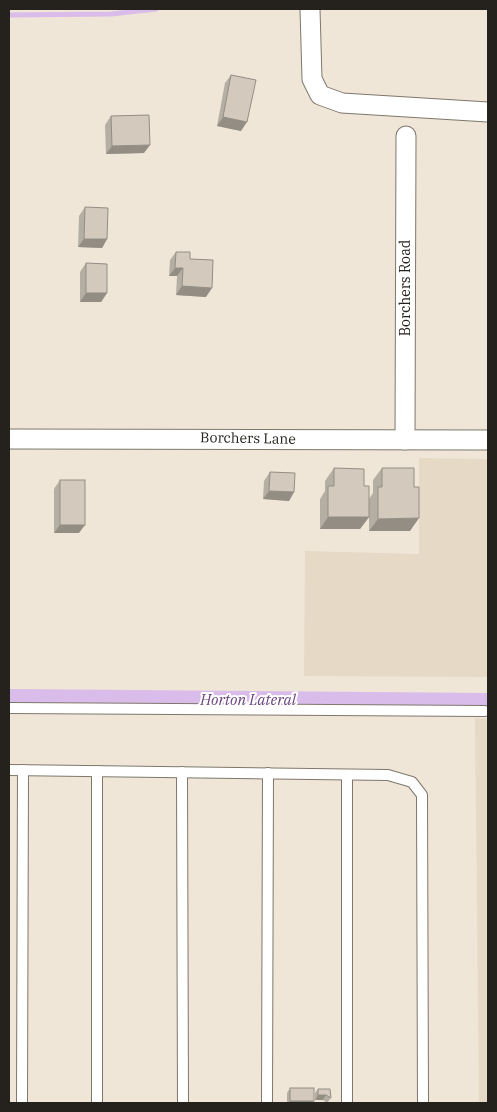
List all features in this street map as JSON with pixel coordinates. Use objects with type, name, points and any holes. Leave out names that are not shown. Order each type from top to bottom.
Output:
[{"type":"street","points":[[310,9],[312,79],[320,95],[342,103],[488,112]]},
{"type":"street","name":"Borchers Road","points":[[405,440],[406,136]]},
{"type":"street","name":"Borchers Lane","points":[[9,439],[488,440]]},
{"type":"lane","points":[[9,708],[485,711]]},
{"type":"lane","points":[[9,770],[388,775],[412,782],[422,795],[423,1103]]},
{"type":"lane","points":[[22,1103],[23,770]]},
{"type":"lane","points":[[96,771],[97,1103]]},
{"type":"lane","points":[[182,772],[182,1103]]},
{"type":"lane","points":[[267,1103],[268,774]]},
{"type":"lane","points":[[347,775],[347,1103]]},
{"type":"shaded area","points":[[419,458],[488,459],[488,677],[304,676],[305,551],[419,554]]},
{"type":"shaded area","points":[[475,718],[488,719],[488,1103],[479,1103]]},
{"type":"building","points":[[231,75],[256,80],[247,122],[223,117]]},
{"type":"building","points":[[149,115],[150,145],[112,146],[111,116]]},
{"type":"building","points":[[85,207],[108,208],[107,239],[84,239]]},
{"type":"building","points":[[176,252],[190,252],[190,259],[213,260],[212,288],[182,286],[183,268],[175,268]]},
{"type":"building","points":[[86,263],[107,264],[107,293],[86,293]]},
{"type":"building","points":[[334,468],[364,469],[364,486],[369,486],[369,517],[328,517],[328,486],[334,486]]},
{"type":"building","points":[[382,468],[414,468],[414,487],[419,487],[419,518],[378,519],[378,487],[382,487]]},
{"type":"building","points":[[270,472],[295,473],[294,492],[269,491]]},
{"type":"building","points":[[60,480],[85,480],[85,525],[60,525]]},
{"type":"building","points":[[290,1088],[314,1088],[314,1101],[290,1101]]},
{"type":"building","points":[[318,1089],[330,1089],[331,1098],[326,1095],[318,1095]]},
{"type":"waterway","points":[[9,15],[111,14],[156,9]]},
{"type":"waterway","name":"Horton Lateral","points":[[9,698],[488,702]]}]
